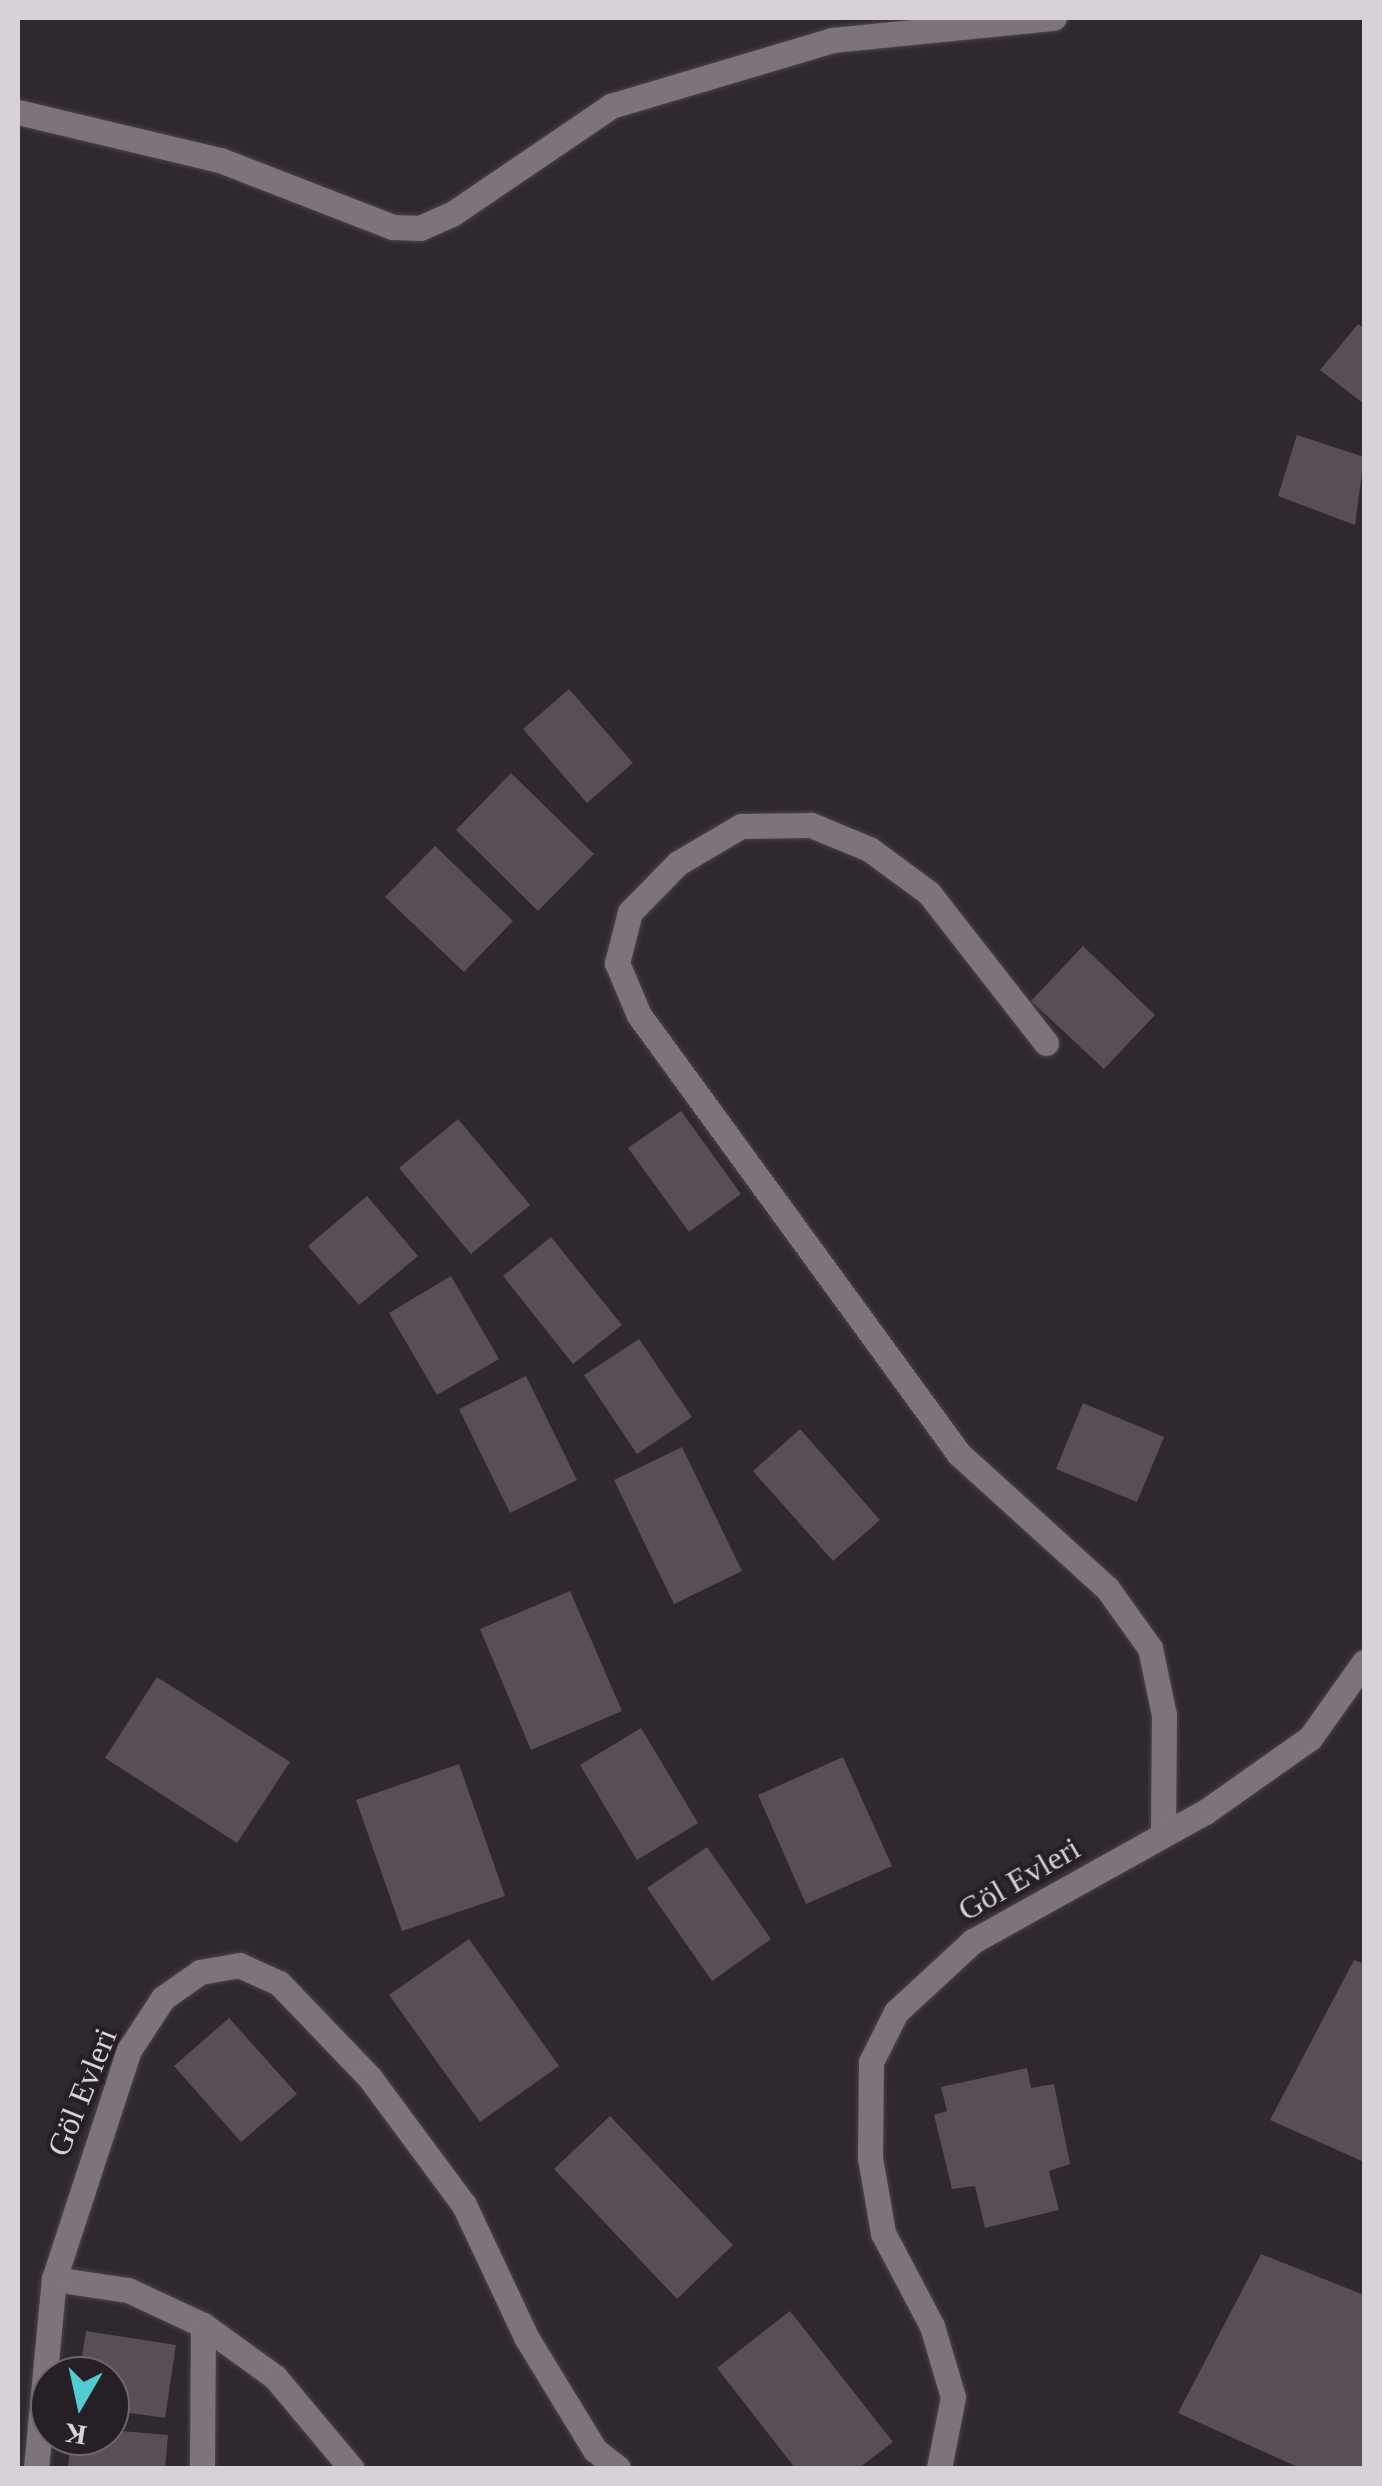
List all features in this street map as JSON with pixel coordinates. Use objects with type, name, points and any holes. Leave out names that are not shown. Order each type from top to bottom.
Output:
[{"type":"street","points":[[18,112],[220,160],[393,227],[420,228],[612,106],[642,96],[832,40],[1054,18]]},
{"type":"street","points":[[1046,1044],[929,893],[869,849],[811,825],[741,826],[678,864],[630,912],[617,963],[639,1015],[959,1454],[1106,1588],[1150,1648],[1164,1715],[1163,1834]]},
{"type":"street","name":"Göl Evleri","points":[[939,2468],[953,2398],[932,2326],[882,2234],[870,2158],[872,2062],[896,2012],[973,1941],[1163,1834],[1310,1738],[1364,1662]]},
{"type":"street","name":"Göl Evleri","points":[[36,2468],[54,2279],[129,2050],[163,1998],[200,1972],[240,1965],[279,1983],[370,2078],[464,2205],[526,2337],[595,2450],[618,2468]]},
{"type":"street","points":[[54,2279],[128,2290],[203,2325],[275,2377],[350,2468]]},
{"type":"street","points":[[202,2468],[203,2325]]},
{"type":"building","points":[[1358,324],[1364,328],[1364,404],[1320,370]]},
{"type":"building","points":[[1297,435],[1364,457],[1355,525],[1278,496]]},
{"type":"building","points":[[569,689],[633,763],[587,803],[523,729]]},
{"type":"building","points":[[511,773],[594,854],[538,911],[456,830]]},
{"type":"building","points":[[435,846],[513,921],[464,972],[385,897]]},
{"type":"building","points":[[1083,946],[1155,1015],[1104,1069],[1031,1001]]},
{"type":"building","points":[[681,1111],[741,1194],[689,1232],[628,1148]]},
{"type":"building","points":[[458,1119],[530,1205],[471,1254],[399,1168]]},
{"type":"building","points":[[367,1196],[418,1256],[359,1305],[308,1246]]},
{"type":"building","points":[[551,1237],[622,1325],[573,1364],[503,1276]]},
{"type":"building","points":[[451,1276],[499,1359],[437,1395],[389,1313]]},
{"type":"building","points":[[639,1339],[692,1417],[637,1454],[584,1375]]},
{"type":"building","points":[[526,1376],[577,1480],[510,1513],[459,1409]]},
{"type":"building","points":[[1083,1403],[1164,1437],[1137,1502],[1056,1469]]},
{"type":"building","points":[[800,1429],[880,1520],[833,1561],[753,1471]]},
{"type":"building","points":[[682,1447],[742,1571],[674,1604],[614,1480]]},
{"type":"building","points":[[570,1591],[622,1711],[531,1750],[480,1629]]},
{"type":"building","points":[[157,1677],[290,1762],[237,1843],[105,1758]]},
{"type":"building","points":[[641,1728],[698,1823],[637,1860],[580,1765]]},
{"type":"building","points":[[843,1757],[892,1866],[806,1904],[758,1795]]},
{"type":"building","points":[[459,1764],[505,1896],[402,1931],[356,1800]]},
{"type":"building","points":[[707,1847],[771,1939],[712,1981],[647,1888]]},
{"type":"building","points":[[469,1939],[559,2066],[480,2122],[389,1995]]},
{"type":"building","points":[[1354,1960],[1364,1964],[1364,2162],[1270,2120]]},
{"type":"building","points":[[229,2018],[297,2094],[241,2142],[174,2066]]},
{"type":"building","points":[[1027,2068],[1031,2088],[1054,2084],[1070,2164],[1049,2171],[1059,2210],[985,2228],[975,2186],[952,2189],[934,2115],[947,2111],[941,2087]]},
{"type":"building","points":[[610,2116],[733,2245],[677,2299],[554,2169]]},
{"type":"building","points":[[1261,2254],[1364,2295],[1364,2468],[1300,2468],[1178,2413]]},
{"type":"building","points":[[790,2311],[893,2442],[859,2468],[795,2468],[717,2368]]},
{"type":"building","points":[[86,2331],[176,2345],[165,2418],[130,2413],[130,2356],[82,2356]]},
{"type":"building","points":[[130,2432],[168,2435],[165,2468],[68,2468],[69,2456],[130,2456]]}]
